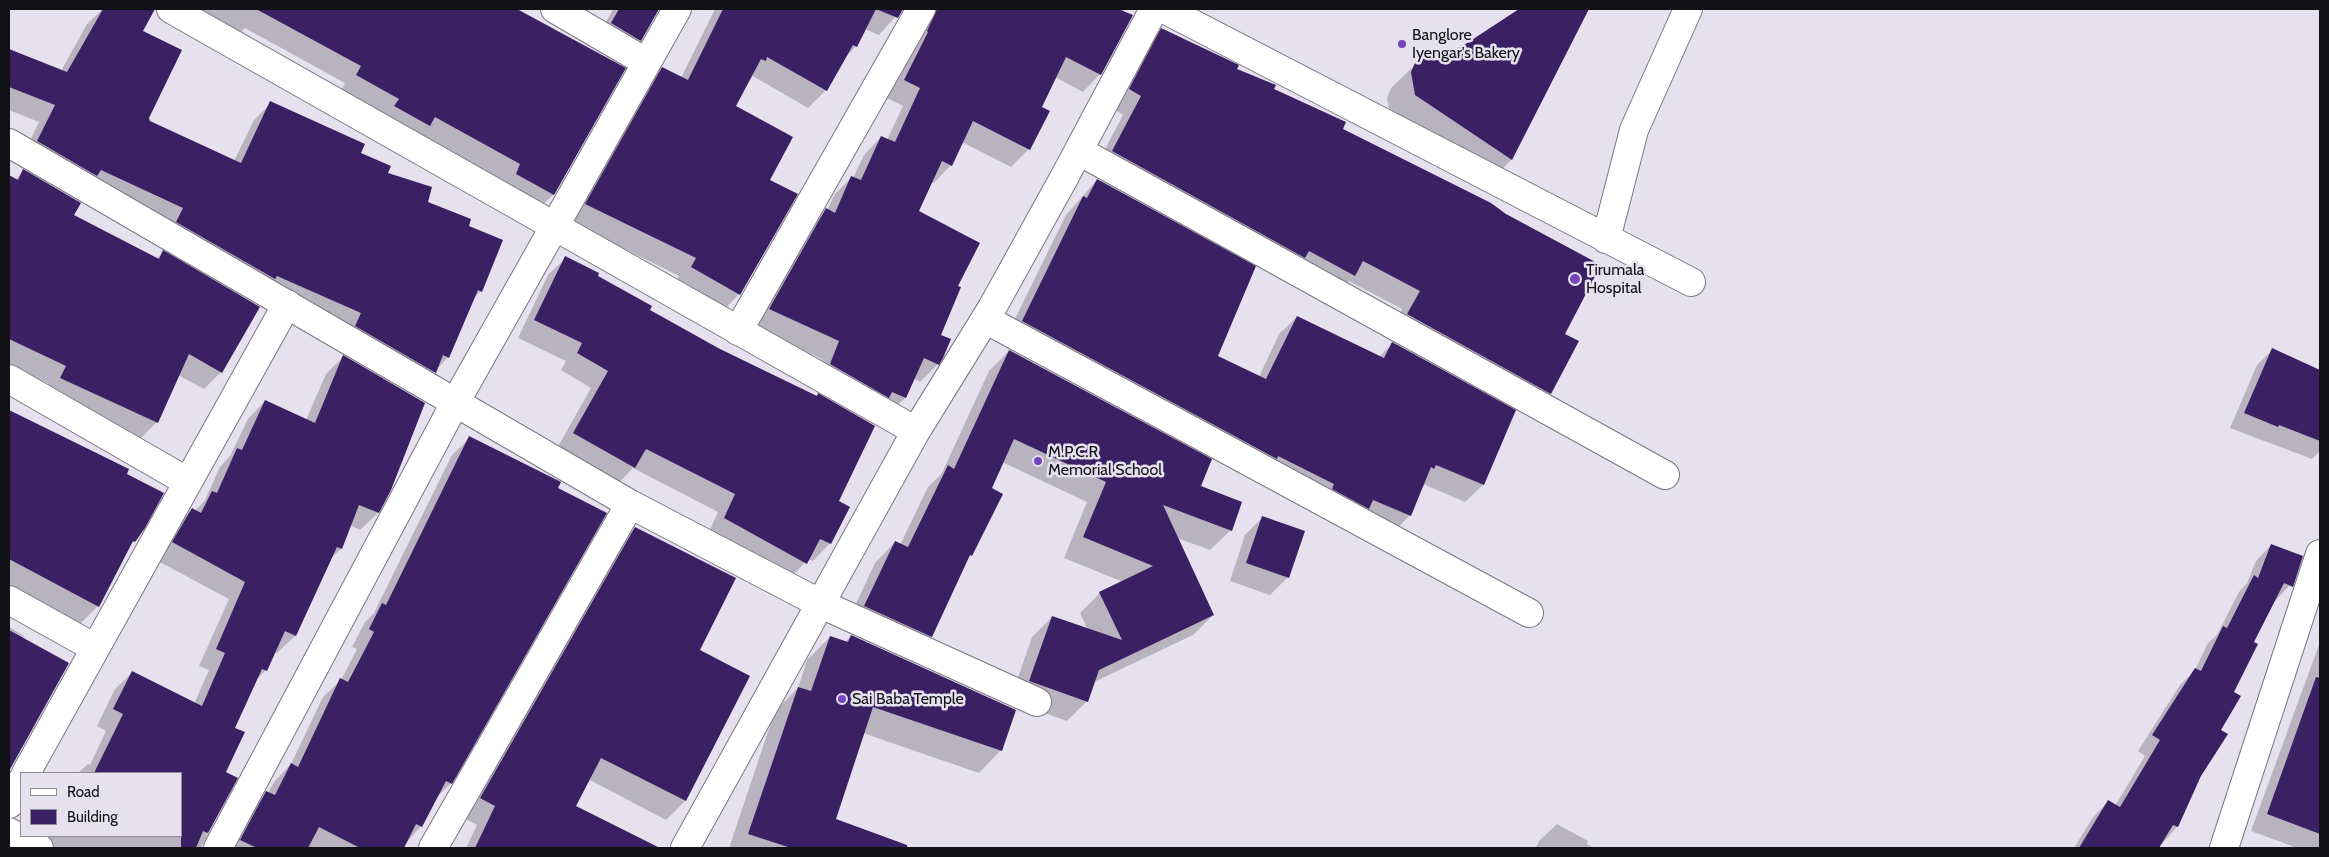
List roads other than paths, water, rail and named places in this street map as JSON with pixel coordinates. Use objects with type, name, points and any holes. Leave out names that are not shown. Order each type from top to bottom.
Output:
[{"type":"street","points":[[171,9],[916,431]]},
{"type":"street","points":[[555,9],[646,62]]},
{"type":"street","points":[[218,848],[455,403],[677,9]]},
{"type":"street","points":[[738,331],[921,9]]},
{"type":"street","points":[[685,848],[916,431],[985,319],[1079,151],[1154,9]]},
{"type":"street","points":[[1164,9],[1691,282]]},
{"type":"street","points":[[1606,239],[1634,130],[1688,9]]},
{"type":"street","points":[[9,143],[630,504],[821,604],[1037,702]]},
{"type":"street","points":[[1079,151],[1665,475]]},
{"type":"street","points":[[27,772],[287,304]]},
{"type":"street","points":[[985,319],[1529,613]]},
{"type":"street","points":[[9,379],[188,482]]},
{"type":"street","points":[[433,848],[630,504]]},
{"type":"street","points":[[2224,848],[2320,554]]},
{"type":"street","points":[[9,600],[95,648]]},
{"type":"street","points":[[9,804],[20,784]]},
{"type":"street","points":[[9,832],[39,848]]},
{"type":"place","name":"Banglore Iyengar's Bakery","points":[[1402,44]]},
{"type":"place","name":"Tirumala Hospital","points":[[1575,279]]},
{"type":"place","name":"M.P.C.R Memorial School","points":[[1038,461]]},
{"type":"place","name":"Sai Baba Temple","points":[[842,699]]}]
